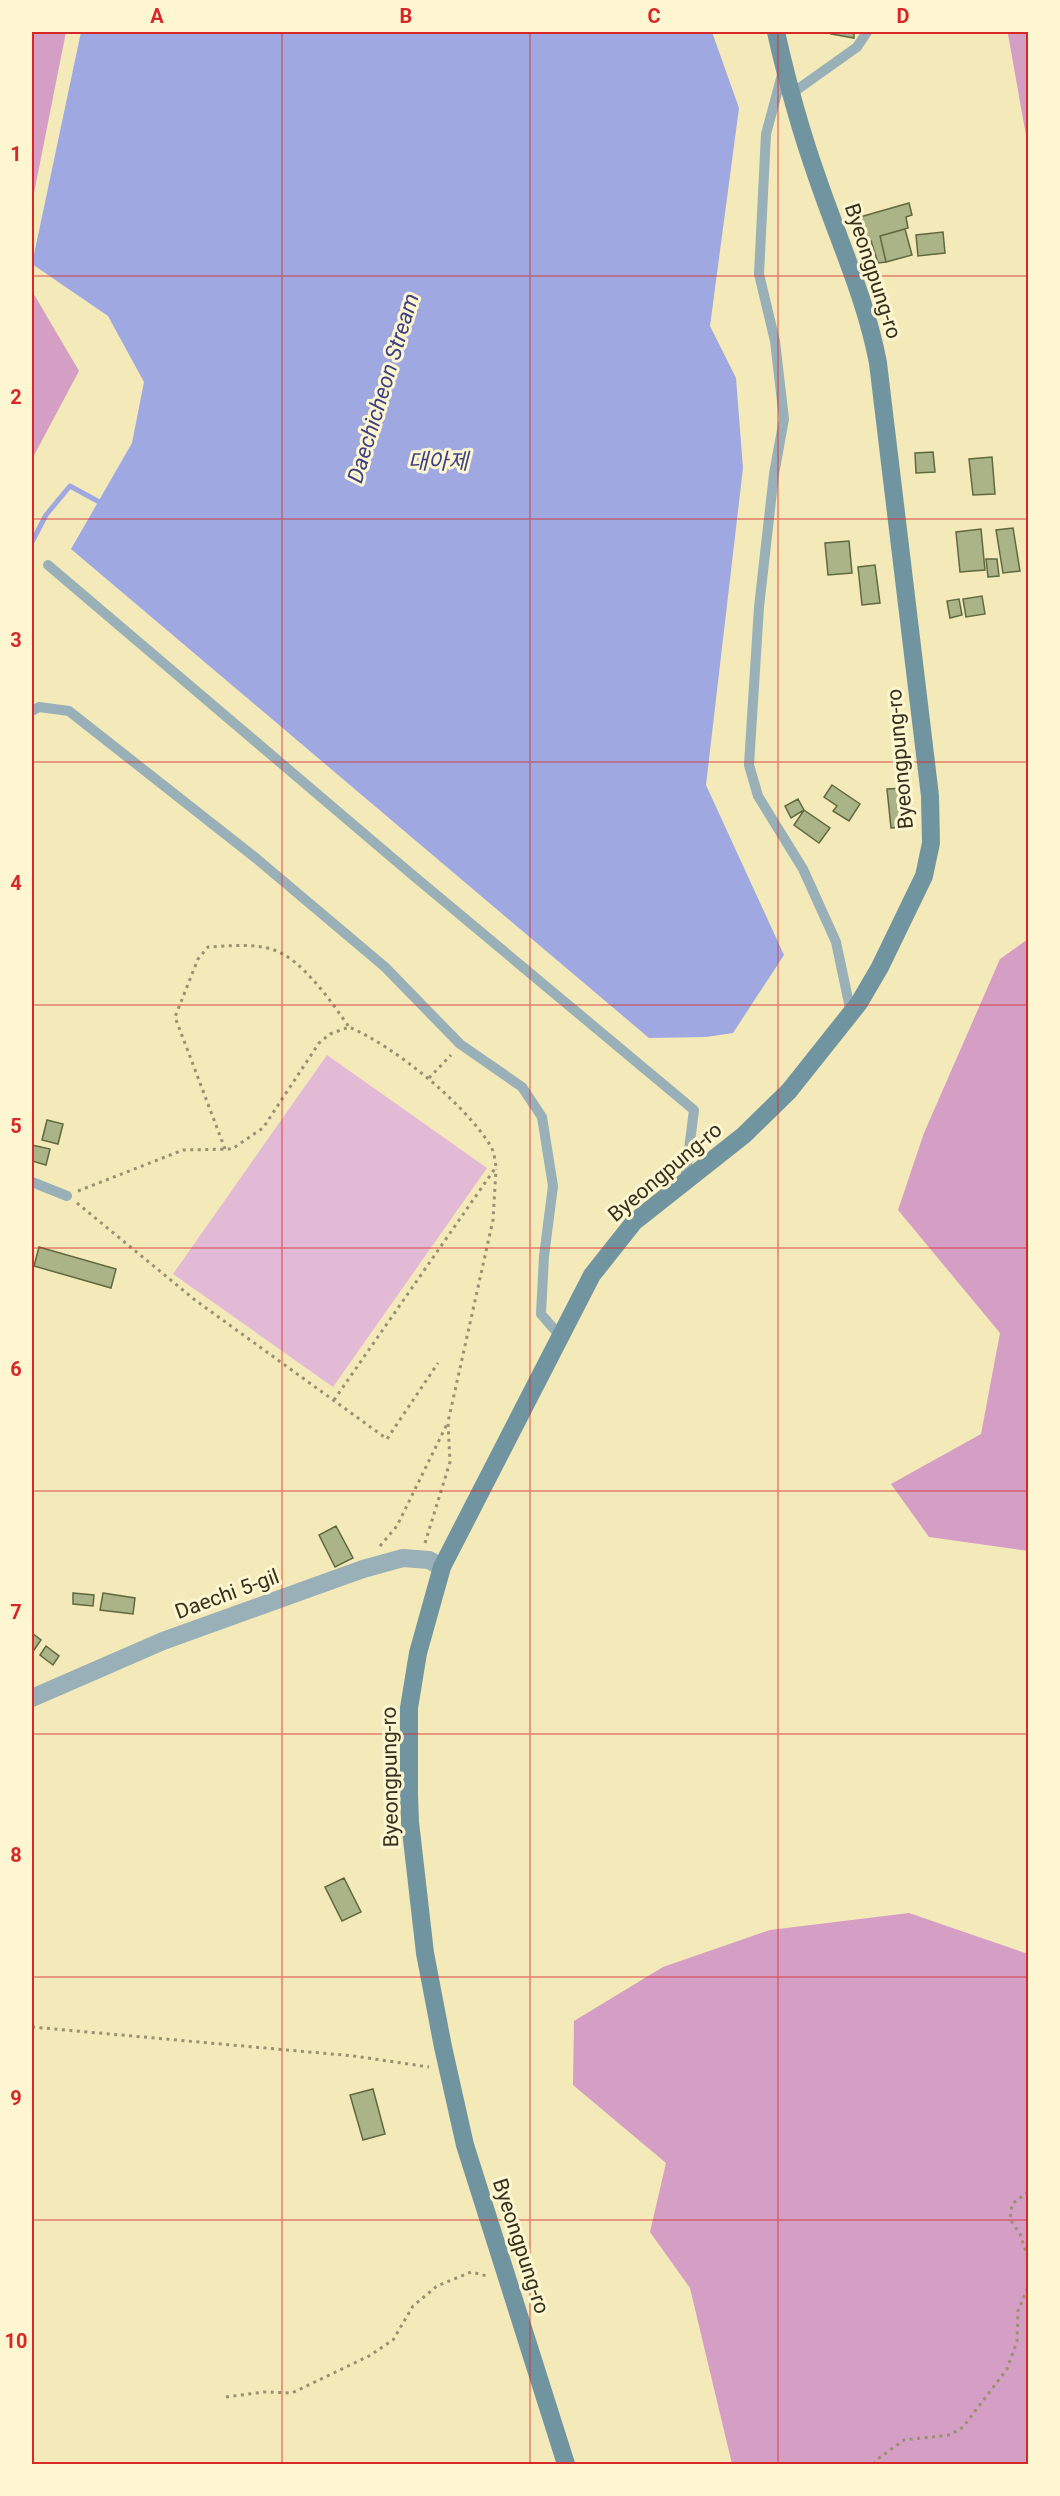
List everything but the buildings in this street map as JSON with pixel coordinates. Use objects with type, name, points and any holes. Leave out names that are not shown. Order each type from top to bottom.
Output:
[{"type":"main road","name":"Byeongpung-ro","points":[[566,2464],[465,2145],[425,1953],[410,1822],[408,1743],[409,1708],[418,1653],[442,1568],[592,1275],[634,1222],[744,1135],[789,1091],[851,1014],[880,967],[924,876],[931,843],[930,796],[878,363],[872,331],[816,176],[791,94],[776,32]]},
{"type":"street","name":"Daechi 5-gil","points":[[32,1698],[163,1641],[357,1571],[403,1558],[429,1560],[442,1568]]},
{"type":"lane","points":[[791,94],[857,47],[867,32]]},
{"type":"lane","points":[[784,67],[766,134],[759,274],[775,341],[784,419],[774,474],[759,606],[749,765],[758,796],[803,869],[836,942],[851,1014]]},
{"type":"lane","points":[[48,565],[409,872],[694,1110],[685,1182]]},
{"type":"lane","points":[[32,711],[39,707],[69,711],[257,858],[386,967],[460,1044],[522,1087],[542,1117],[553,1185],[544,1256],[542,1314],[561,1337]]},
{"type":"lane","points":[[32,1182],[67,1196]]},
{"type":"path","points":[[225,1150],[175,1017],[198,959],[208,947],[241,945],[275,950],[296,964],[329,999],[349,1027],[364,1034],[429,1078],[458,1106],[492,1146],[496,1167],[493,1220],[448,1422],[397,1526],[357,1571]]},
{"type":"path","points":[[349,1027],[330,1034],[319,1043],[263,1128],[232,1149],[183,1150],[67,1196],[195,1300],[387,1439],[438,1363]]},
{"type":"path","points":[[429,1078],[460,1044]]},
{"type":"path","points":[[334,1400],[496,1167]]},
{"type":"path","points":[[420,1559],[450,1461],[448,1422]]},
{"type":"path","points":[[32,2027],[354,2056],[427,2067],[446,2061]]},
{"type":"path","points":[[1029,2192],[1012,2204],[1010,2219],[1020,2234],[1029,2258]]},
{"type":"path","points":[[226,2397],[264,2392],[292,2392],[369,2355],[393,2340],[413,2306],[437,2286],[471,2272],[509,2283]]},
{"type":"path","points":[[873,2464],[904,2440],[950,2435],[963,2427],[1007,2370],[1017,2341],[1018,2311],[1029,2287]]},
{"type":"shaded area","points":[[32,32],[66,32],[32,203]]},
{"type":"shaded area","points":[[1007,32],[1028,32],[1028,147],[1008,34]]},
{"type":"shaded area","points":[[32,291],[79,371],[32,459]]},
{"type":"shaded area","points":[[1028,939],[1028,1551],[929,1537],[891,1484],[981,1434],[1000,1333],[898,1210],[924,1133],[1000,959]]},
{"type":"shaded area","points":[[327,1055],[487,1168],[333,1387],[173,1274]]},
{"type":"shaded area","points":[[909,1913],[1028,1954],[1028,2464],[732,2464],[690,2288],[650,2232],[666,2163],[573,2085],[574,2021],[663,1967],[770,1930]]},
{"type":"water","name":"대아제","points":[[81,32],[712,32],[739,108],[710,326],[736,378],[743,468],[706,785],[784,955],[733,1033],[706,1037],[649,1038],[71,549],[132,443],[144,382],[108,316],[32,264]]},
{"type":"waterway","name":"Daechicheon Stream","points":[[32,542],[46,515],[70,486],[103,504]]}]
